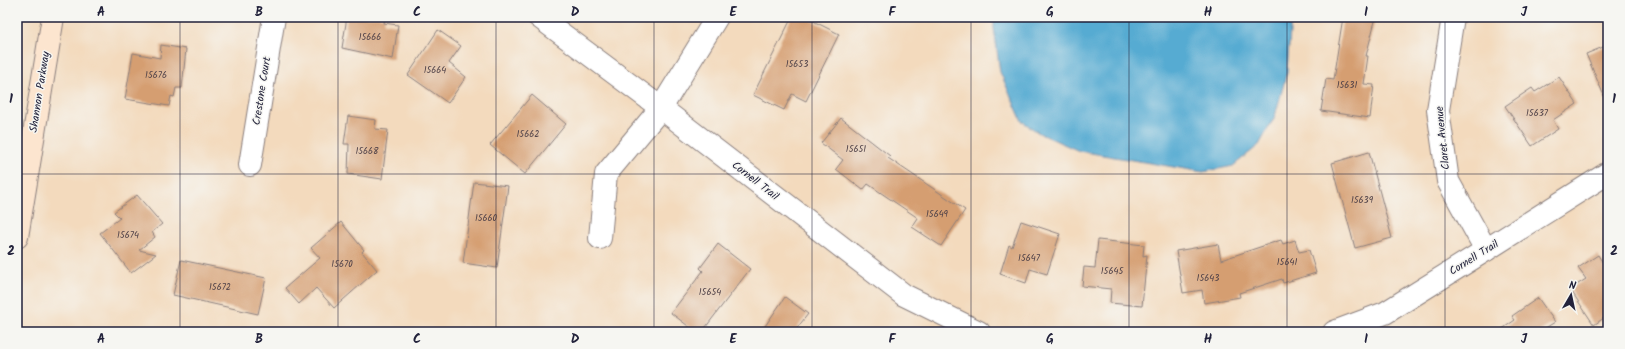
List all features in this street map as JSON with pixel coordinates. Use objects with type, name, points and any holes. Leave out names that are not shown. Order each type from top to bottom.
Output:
[{"type":"street","name":"Shannon Parkway","points":[[17,237],[52,17]]},
{"type":"street","name":"Crestone Court","points":[[250,165],[274,17]]},
{"type":"street","name":"Cornell Trail","points":[[539,17],[904,295],[979,332]]},
{"type":"street","points":[[600,238],[606,174],[660,108],[717,17]]},
{"type":"street","name":"Claret Avenue","points":[[1453,17],[1438,110],[1448,181],[1486,250]]},
{"type":"street","name":"Cornell Trail","points":[[1334,332],[1385,313],[1608,173]]},
{"type":"water","points":[[994,17],[1291,17],[1287,72],[1275,116],[1259,145],[1233,166],[1203,172],[1079,151],[1039,133],[1022,121],[1000,72]]},
{"type":"building","points":[[347,17],[385,17],[384,23],[398,25],[393,59],[342,48]]},
{"type":"building","points":[[792,17],[805,17],[839,34],[806,101],[792,94],[784,110],[753,95]]},
{"type":"building","points":[[1343,17],[1376,17],[1366,56],[1368,56],[1364,84],[1374,85],[1370,118],[1321,111],[1326,79],[1333,80]]},
{"type":"building","points":[[438,30],[461,46],[449,63],[466,77],[448,103],[408,75]]},
{"type":"building","points":[[161,45],[186,49],[182,88],[176,88],[174,97],[171,96],[169,106],[125,99],[133,53],[160,58]]},
{"type":"building","points":[[1608,45],[1608,105],[1586,54]]},
{"type":"building","points":[[1559,77],[1577,104],[1553,120],[1558,129],[1532,146],[1505,106],[1532,88],[1535,92]]},
{"type":"building","points":[[532,95],[566,124],[525,174],[490,145]]},
{"type":"building","points":[[348,116],[376,120],[375,129],[388,130],[382,179],[348,174],[349,144],[344,144]]},
{"type":"building","points":[[841,118],[890,156],[888,158],[965,210],[941,246],[912,227],[918,218],[868,184],[863,190],[836,169],[843,160],[821,143]]},
{"type":"building","points":[[1369,152],[1392,238],[1355,248],[1332,163]]},
{"type":"building","points":[[474,182],[508,186],[497,268],[463,263]]},
{"type":"building","points":[[137,195],[162,224],[152,232],[155,237],[139,250],[156,254],[131,273],[100,233],[120,218],[114,212]]},
{"type":"building","points":[[1021,221],[1060,234],[1047,274],[1030,269],[1026,283],[1000,274],[1009,245],[1012,247]]},
{"type":"building","points":[[341,222],[364,250],[362,252],[377,270],[334,308],[316,288],[299,304],[285,288],[320,258],[311,248]]},
{"type":"building","points":[[1098,240],[1144,245],[1143,256],[1147,255],[1142,306],[1110,303],[1111,289],[1082,286],[1084,267],[1095,268]]},
{"type":"building","points":[[1281,240],[1283,244],[1295,240],[1299,252],[1309,250],[1316,273],[1283,283],[1282,279],[1239,293],[1240,297],[1204,303],[1202,290],[1183,293],[1176,251],[1218,244],[1221,260]]},
{"type":"building","points":[[718,244],[750,269],[702,332],[696,332],[671,313],[703,271],[700,268]]},
{"type":"building","points":[[1598,255],[1608,271],[1608,315],[1594,325],[1570,289],[1586,279],[1578,268]]},
{"type":"building","points":[[181,260],[266,278],[258,314],[173,295]]},
{"type":"building","points":[[785,297],[808,314],[794,332],[761,332]]},
{"type":"building","points":[[1538,298],[1555,322],[1539,332],[1498,332],[1515,320],[1512,316]]}]
